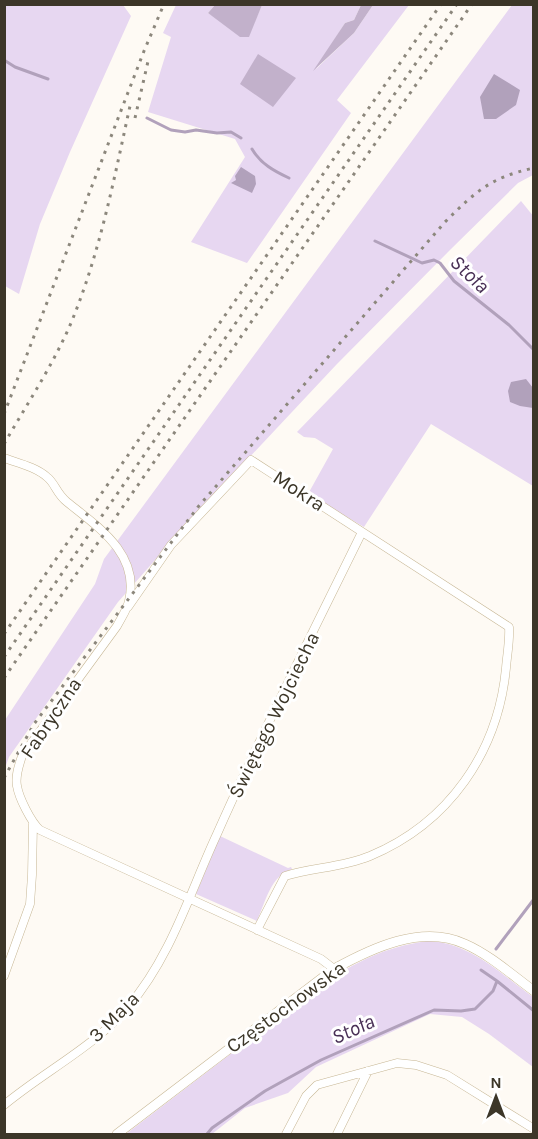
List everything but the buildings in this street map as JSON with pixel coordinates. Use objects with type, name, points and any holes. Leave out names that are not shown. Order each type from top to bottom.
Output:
[{"type":"street","name":"Fabryczna","points":[[4,458],[47,476],[64,499],[105,532],[125,562],[131,590],[128,607],[117,626],[22,756],[17,770],[17,785],[33,824]]},
{"type":"street","name":"Mokra","points":[[128,607],[171,545],[251,460],[509,627],[502,699],[494,726],[483,752],[454,795],[436,814],[412,833],[369,856],[332,868],[285,876],[257,930]]},
{"type":"street","name":"Świętego Wojciecha","points":[[189,899],[230,805],[362,532]]},
{"type":"street","points":[[33,824],[40,830],[321,959],[334,969]]},
{"type":"street","points":[[4,976],[30,903],[33,824]]},
{"type":"street","name":"3 Maja","points":[[4,1105],[98,1036],[129,1006],[159,962],[189,899]]},
{"type":"street","name":"Częstochowska","points":[[117,1134],[334,969],[356,957],[400,941],[437,936],[459,941],[475,949],[534,991]]},
{"type":"street","points":[[286,1134],[306,1096],[317,1085],[388,1064],[406,1063],[447,1075],[534,1129]]},
{"type":"street","points":[[337,1134],[368,1071]]},
{"type":"shaded area","points":[[5,4],[123,5],[131,16],[40,224],[19,294],[5,286]]},
{"type":"shaded area","points":[[176,5],[215,5],[208,13],[248,37],[262,5],[361,5],[354,20],[345,23],[316,69],[354,33],[373,5],[409,5],[337,100],[351,113],[247,263],[191,242],[245,157],[235,139],[148,112],[171,37],[163,33]]},
{"type":"shaded area","points":[[215,5],[262,5],[249,37],[240,37],[208,13]]},
{"type":"shaded area","points":[[361,5],[373,5],[354,33],[313,71],[345,23],[354,20]]},
{"type":"shaded area","points":[[512,5],[533,5],[533,175],[518,183],[451,249],[337,364],[186,525],[118,602],[9,757],[5,768],[5,720],[95,584],[104,559]]},
{"type":"shaded area","points":[[258,54],[296,78],[273,107],[240,84]]},
{"type":"shaded area","points":[[494,74],[520,90],[516,105],[496,119],[484,119],[480,97]]},
{"type":"shaded area","points":[[241,167],[255,176],[256,184],[252,193],[231,183],[236,180],[235,176]]},
{"type":"shaded area","points":[[521,201],[534,217],[533,486],[431,424],[364,527],[308,494],[333,449],[315,438],[304,437],[297,432]]},
{"type":"shaded area","points":[[526,379],[533,388],[533,408],[510,402],[508,391],[511,382]]},
{"type":"shaded area","points":[[220,836],[292,869],[285,872],[274,883],[257,921],[196,894]]},
{"type":"shaded area","points":[[426,941],[441,942],[470,953],[533,997],[533,1067],[462,1017],[430,1014],[316,1067],[288,1093],[245,1108],[212,1134],[126,1134],[322,984],[371,956],[397,947]]},
{"type":"waterway","name":"Stoła","points":[[4,60],[15,67],[48,79]]},
{"type":"waterway","name":"Stoła","points":[[147,118],[171,130],[231,132],[241,138]]},
{"type":"waterway","name":"Stoła","points":[[252,149],[259,159],[289,178]]},
{"type":"waterway","name":"Stoła","points":[[375,241],[422,263],[434,260],[440,263],[454,281],[509,325],[534,350]]},
{"type":"waterway","name":"Stoła","points":[[496,949],[534,899]]},
{"type":"waterway","name":"Stoła","points":[[207,1134],[212,1128],[265,1091],[321,1060],[434,1010],[475,1009],[493,991],[497,981],[481,970]]},
{"type":"waterway","points":[[497,981],[534,1011]]},
{"type":"railway","points":[[4,414],[164,4]]},
{"type":"railway","points":[[4,634],[441,4]]},
{"type":"railway","points":[[4,657],[457,4]]},
{"type":"railway","points":[[4,678],[472,4]]},
{"type":"railway","points":[[135,118],[149,57]]},
{"type":"railway","points":[[4,444],[56,354],[81,297],[105,216],[130,106]]},
{"type":"railway","points":[[4,778],[34,724],[198,507],[445,222],[485,187],[506,176],[534,168]]}]
